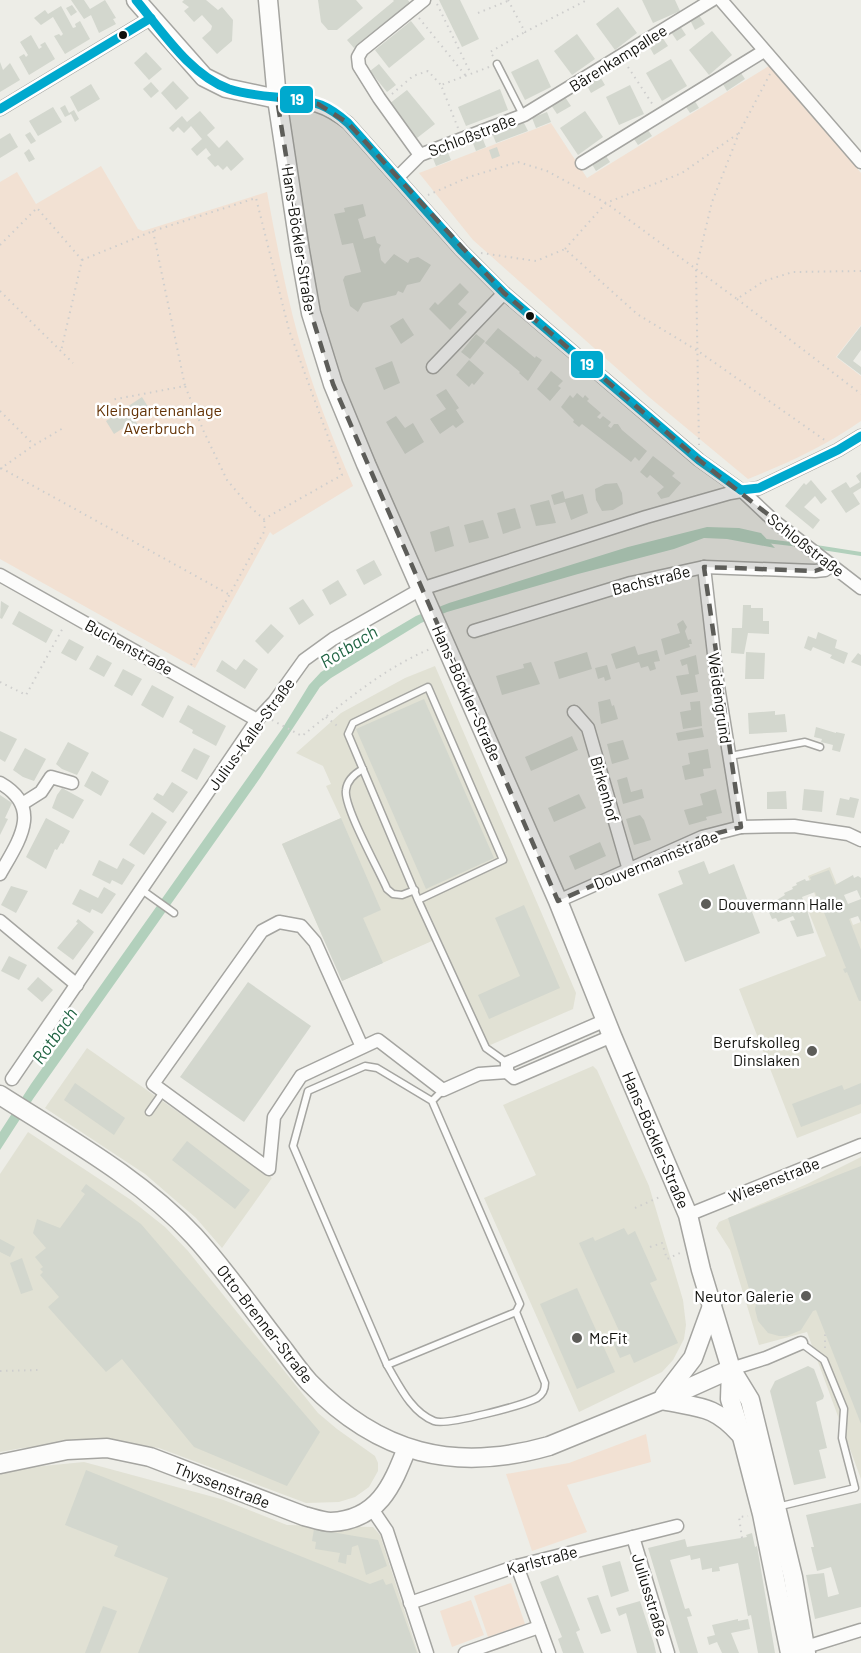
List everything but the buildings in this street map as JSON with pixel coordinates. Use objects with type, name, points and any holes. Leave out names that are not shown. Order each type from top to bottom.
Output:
[{"type":"main road","name":"Schloßstraße","points":[[135,0],[204,77],[226,88],[277,99]]},
{"type":"main road","name":"Hans-Böckler-Straße","points":[[268,0],[277,99],[311,313],[333,384],[558,901],[688,1215],[701,1270],[731,1369],[750,1400],[793,1577],[800,1652]]},
{"type":"main road","name":"Otto-Brenner-Straße","points":[[5,1099],[122,1174],[161,1204],[194,1236],[309,1381],[335,1406],[362,1426],[386,1440],[407,1448],[438,1456],[468,1458],[523,1453],[549,1446],[731,1369]]},
{"type":"main road","points":[[662,1400],[693,1358],[712,1306]]},
{"type":"main road","name":"Hans-Böckler-Straße","points":[[731,1369],[730,1399],[800,1652]]},
{"type":"main road","name":"Hans-Böckler-Straße","points":[[662,1400],[714,1411],[726,1418],[742,1437]]},
{"type":"main road","name":"Thyssenstraße","points":[[0,1464],[67,1450],[107,1448],[150,1457],[304,1516],[330,1522],[352,1518],[372,1509]]},
{"type":"main road","points":[[372,1509],[388,1491],[407,1448]]},
{"type":"street","name":"Schloßstraße","points":[[420,155],[359,66],[358,57],[362,50],[424,0]]},
{"type":"street","name":"Bärenkampallee","points":[[524,115],[712,0]]},
{"type":"street","points":[[721,0],[861,162]]},
{"type":"street","points":[[0,109],[151,18]]},
{"type":"street","points":[[582,163],[764,51]]},
{"type":"street","name":"Schloßstraße","points":[[277,99],[318,104],[334,112],[348,123],[461,250],[504,293],[699,460],[741,490],[774,521],[861,588]]},
{"type":"street","name":"Schloßstraße","points":[[398,177],[420,155],[524,115]]},
{"type":"street","points":[[433,367],[504,293]]},
{"type":"street","name":"Julius-Kalle-Straße","points":[[12,1078],[257,720],[274,702],[304,660],[333,639],[425,596],[646,517],[741,490],[759,488],[838,450],[861,436]]},
{"type":"street","name":"Bachstraße","points":[[474,631],[631,583],[704,567],[815,571],[825,570],[832,565]]},
{"type":"street","name":"Weidengrund","points":[[704,567],[717,680],[741,827]]},
{"type":"street","name":"Buchenstraße","points":[[0,575],[257,720]]},
{"type":"street","name":"Birkenhof","points":[[574,712],[588,728],[629,870]]},
{"type":"street","points":[[22,804],[41,792],[51,777],[72,783]]},
{"type":"street","points":[[0,783],[10,789],[22,804],[25,821],[23,834],[0,874]]},
{"type":"street","name":"Douvermannstraße","points":[[558,901],[702,837],[741,827],[794,826],[848,834],[861,840]]},
{"type":"street","points":[[0,921],[77,985]]},
{"type":"street","points":[[362,1047],[315,942],[301,926],[279,922],[262,931],[153,1084],[268,1172],[274,1117],[301,1076],[378,1040],[443,1090],[479,1074],[509,1071],[609,1028]]},
{"type":"street","name":"Wiesenstraße","points":[[688,1215],[861,1145]]},
{"type":"street","points":[[731,1369],[766,1358],[801,1343]]},
{"type":"street","points":[[372,1509],[387,1531],[428,1653]]},
{"type":"street","name":"Karlstraße","points":[[410,1603],[517,1566],[677,1526]]},
{"type":"street","name":"Juliusstraße","points":[[633,1537],[668,1653]]},
{"type":"street","points":[[517,1566],[549,1653]]},
{"type":"street","points":[[465,1653],[539,1627]]},
{"type":"street","points":[[800,1652],[861,1630]]},
{"type":"lane","points":[[497,64],[524,115]]},
{"type":"lane","points":[[418,900],[503,860],[428,687],[353,723],[348,734],[418,900],[486,1048],[509,1071]]},
{"type":"lane","points":[[729,756],[806,742],[820,747]]},
{"type":"lane","points":[[363,769],[355,773],[348,781],[345,791],[350,809],[387,889],[393,894],[402,895],[415,890]]},
{"type":"lane","points":[[142,890],[174,913]]},
{"type":"lane","points":[[387,1365],[516,1312],[520,1304],[432,1101],[377,1068],[365,1066],[359,1068],[308,1091],[293,1146],[387,1365],[415,1408],[437,1423],[450,1423],[538,1397],[545,1390],[545,1383],[516,1312]]},
{"type":"lane","points":[[432,1101],[443,1090]]},
{"type":"lane","points":[[149,1112],[164,1091]]},
{"type":"lane","points":[[777,1507],[858,1487],[842,1438],[844,1409],[825,1360],[801,1343]]},
{"type":"path","points":[[435,0],[471,74]]},
{"type":"path","points":[[478,13],[509,0],[525,32]]},
{"type":"path","points":[[441,86],[497,64],[490,52],[587,0]]},
{"type":"path","points":[[412,10],[466,76]]},
{"type":"path","points":[[622,56],[659,115]]},
{"type":"path","points":[[699,460],[696,269],[712,202],[739,133],[776,64]]},
{"type":"path","points":[[382,102],[413,76],[428,71],[441,86],[462,138]]},
{"type":"path","points":[[461,250],[536,261],[565,249],[606,203],[682,173],[739,133]]},
{"type":"path","points":[[417,199],[470,177],[518,162],[547,171],[606,203],[861,394]]},
{"type":"path","points":[[82,260],[153,231],[256,198],[289,330],[342,475],[264,519]]},
{"type":"path","points":[[0,245],[37,208],[82,260]]},
{"type":"path","points":[[153,231],[185,386],[227,480],[249,506],[264,519],[265,530],[191,665]]},
{"type":"path","points":[[565,249],[637,314],[698,351],[838,450]]},
{"type":"path","points":[[61,351],[82,260]]},
{"type":"path","points":[[737,299],[764,281],[793,272],[861,271]]},
{"type":"path","points":[[0,291],[73,363]]},
{"type":"path","points":[[111,400],[185,386]]},
{"type":"path","points":[[0,411],[34,445]]},
{"type":"path","points":[[65,427],[34,445],[1,469],[230,595]]},
{"type":"path","points":[[0,682],[26,695],[71,615]]},
{"type":"path","points":[[280,724],[302,736],[352,695],[388,671],[432,648]]},
{"type":"path","points":[[326,717],[348,734]]},
{"type":"path","points":[[635,1208],[678,1189]]},
{"type":"path","points":[[650,1247],[662,1243],[667,1258],[696,1246]]},
{"type":"path","points":[[825,1332],[825,1360]]},
{"type":"path","points":[[0,1371],[40,1370]]},
{"type":"path","points":[[739,1517],[742,1538]]},
{"type":"highlighted area","points":[[277,99],[318,104],[348,123],[504,293],[699,460],[832,565],[815,571],[704,567],[741,827],[702,837],[558,901],[333,384],[311,313]]},
{"type":"shaded area","points":[[707,527],[739,528],[761,533],[775,548],[727,539],[704,538],[674,549],[447,612],[421,623],[320,687],[260,778],[33,1099],[0,1150],[0,1132],[31,1084],[282,729],[309,685],[321,672],[416,616],[449,603],[628,547]]},
{"type":"shaded area","points":[[435,666],[576,993],[573,1009],[488,1046],[427,908],[419,911],[432,941],[342,981],[282,844],[341,818],[326,786],[331,784],[323,766],[296,753],[341,713],[405,678]]},
{"type":"shaded area","name":"Berufskolleg Dinslaken","points":[[830,867],[853,925],[861,922],[861,1113],[797,1138],[739,989],[826,956],[808,910],[819,906],[808,876]]},
{"type":"shaded area","points":[[87,1048],[272,1178],[222,1248],[196,1218],[145,1174],[45,1108]]},
{"type":"shaded area","points":[[593,1066],[597,1070],[649,1186],[683,1300],[686,1325],[684,1339],[673,1360],[662,1372],[579,1412],[484,1198],[536,1175],[503,1105]]},
{"type":"shaded area","points":[[28,1132],[131,1200],[165,1227],[188,1251],[318,1413],[375,1456],[378,1471],[369,1487],[355,1497],[339,1502],[306,1503],[159,1448],[128,1443],[22,1448],[0,1452],[0,1174]]},
{"type":"shaded area","name":"Neutor Galerie","points":[[861,1157],[861,1479],[807,1332],[759,1345],[730,1250],[716,1228],[719,1222],[807,1184]]},
{"type":"shaded area","points":[[84,1462],[221,1499],[287,1525],[373,1527],[380,1535],[418,1653],[0,1653],[0,1474],[33,1467]]},
{"type":"green space","points":[[772,64],[861,173],[861,325],[836,357],[861,376],[861,421],[806,453],[748,479],[649,397],[473,240],[419,173],[551,123],[587,178]]},
{"type":"green space","name":"Kleingartenanlage Averbruch","points":[[101,166],[138,229],[143,231],[267,192],[293,318],[323,412],[353,486],[273,535],[270,532],[195,668],[0,559],[0,182],[17,172],[36,204]]},
{"type":"green space","points":[[646,1434],[651,1462],[567,1485],[587,1532],[532,1551],[506,1474],[569,1463]]},
{"type":"green space","points":[[511,1583],[525,1624],[488,1637],[474,1596]]},
{"type":"green space","points":[[471,1600],[484,1635],[452,1647],[440,1611]]},
{"type":"waterway","name":"Rotbach","points":[[766,541],[800,545]]},
{"type":"waterway","name":"Rotbach","points":[[816,547],[861,554]]},
{"type":"transit line","name":"19","points":[[136,0],[189,63],[215,82],[240,92],[310,102],[325,107],[342,118],[461,250],[504,293],[699,460],[741,490]]},
{"type":"transit line","name":"19","points":[[0,109],[151,18]]},
{"type":"transit line","name":"19","points":[[741,490],[759,488],[838,450],[861,436]]},
{"type":"place","name":"Douvermann Halle","points":[[706,904]]},
{"type":"place","name":"Berufskolleg Dinslaken","points":[[812,1051]]},
{"type":"place","name":"Neutor Galerie","points":[[806,1296]]},
{"type":"place","name":"McFit","points":[[577,1338]]}]
